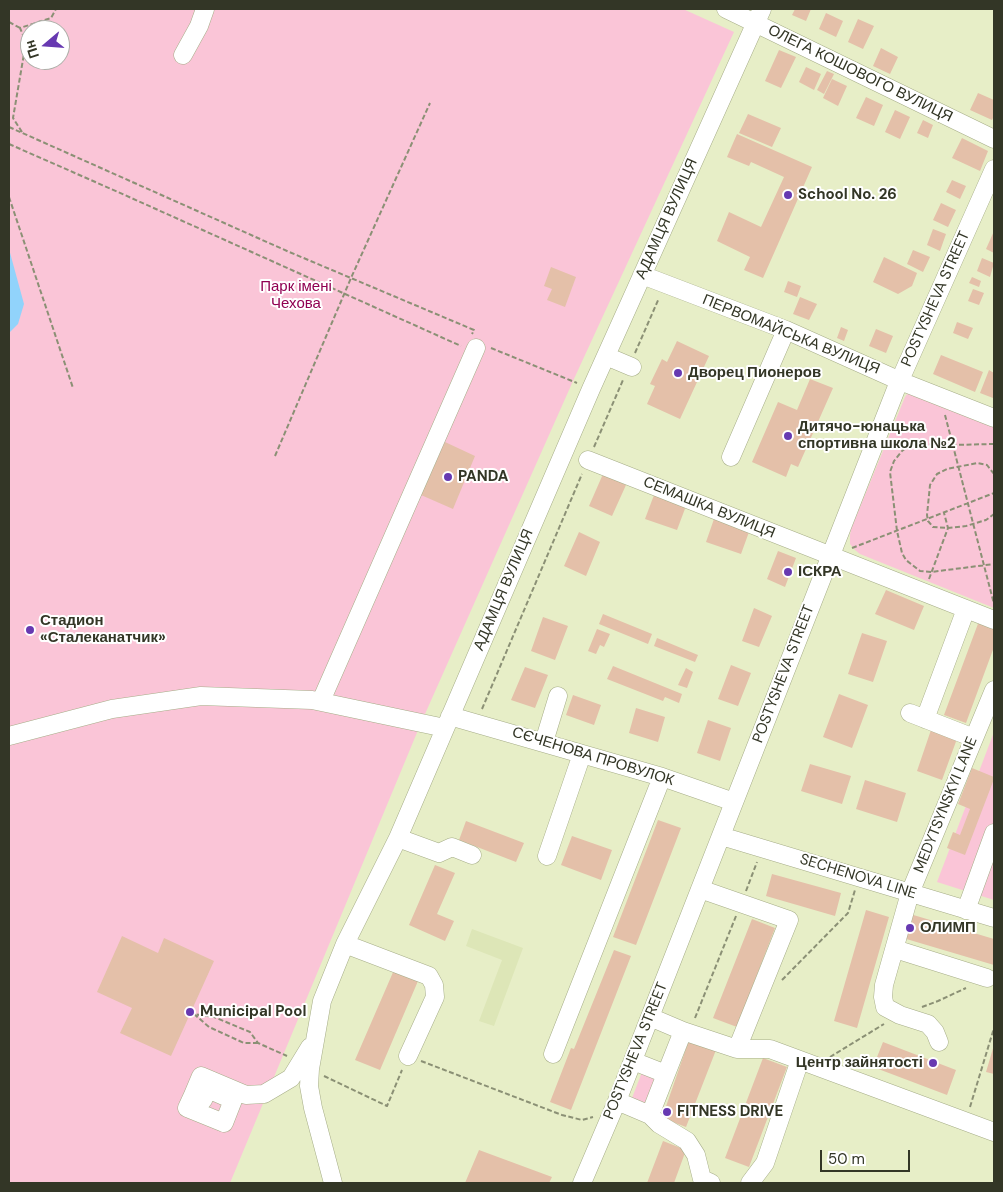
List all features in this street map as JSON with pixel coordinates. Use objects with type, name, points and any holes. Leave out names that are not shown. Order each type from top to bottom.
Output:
[{"type":"street","points":[[183,55],[199,26],[205,9]]},
{"type":"street","name":"ОЛЕГА КОШОВОГО ВУЛИЦЯ","points":[[726,9],[759,16],[994,139]]},
{"type":"street","name":"АДАМЦЯ ВУЛИЦЯ","points":[[333,1183],[313,1108],[305,1066],[314,1040],[322,1000],[345,944],[398,838],[591,389],[759,16]]},
{"type":"street","name":"POSTYSHEVA STREET","points":[[582,1183],[633,1061],[900,381],[994,169]]},
{"type":"street","name":"ПЕРВОМАЙСЬКА ВУЛИЦЯ","points":[[642,275],[786,330],[900,381],[994,418]]},
{"type":"street","points":[[731,457],[786,330]]},
{"type":"street","points":[[321,701],[475,342]]},
{"type":"street","points":[[606,356],[632,367]]},
{"type":"street","name":"СЕМАШКА ВУЛИЦЯ","points":[[588,460],[994,620]]},
{"type":"street","points":[[966,610],[918,716],[974,738]]},
{"type":"street","name":"MEDYTSYNSKYI LANE","points":[[938,1042],[935,1032],[928,1024],[900,1015],[885,1007],[883,997],[884,985],[910,893],[994,690]]},
{"type":"street","name":"СЄЧЕНОВА ПРОВУЛОК","points":[[9,736],[112,709],[201,696],[312,700],[448,722],[476,723],[662,777],[734,802]]},
{"type":"street","points":[[544,742],[558,696]]},
{"type":"street","points":[[547,856],[582,754]]},
{"type":"street","points":[[553,1054],[662,777]]},
{"type":"street","points":[[966,910],[994,833]]},
{"type":"street","name":"SECHENOVA LINE","points":[[721,836],[994,918]]},
{"type":"street","points":[[398,838],[439,853],[452,847],[472,856]]},
{"type":"street","points":[[700,888],[789,920],[738,1049]]},
{"type":"street","points":[[345,944],[429,976],[434,985],[434,997],[408,1056]]},
{"type":"street","points":[[894,949],[987,978]]},
{"type":"street","points":[[650,1017],[686,1032],[738,1049],[770,1049],[994,1132]]},
{"type":"street","points":[[650,1115],[666,1074],[686,1032]]},
{"type":"street","points":[[750,1183],[765,1163],[800,1060]]},
{"type":"street","points":[[633,1061],[666,1074]]},
{"type":"street","points":[[193,1095],[201,1076],[246,1095],[264,1094],[291,1078],[305,1066]]},
{"type":"street","points":[[291,1078],[299,1085],[313,1108]]},
{"type":"street","points":[[614,1107],[650,1115],[659,1124],[686,1141],[696,1156],[702,1179],[711,1183]]},
{"type":"street","points":[[691,1183],[698,1165]]},
{"type":"path","points":[[44,20],[50,18],[56,9]]},
{"type":"path","points":[[9,22],[20,28]]},
{"type":"path","points":[[21,70],[13,118],[24,134]]},
{"type":"path","points":[[275,456],[344,293],[430,103]]},
{"type":"path","points":[[9,127],[351,278],[474,330],[475,342]]},
{"type":"path","points":[[9,144],[344,293],[475,342],[591,389]]},
{"type":"path","points":[[9,197],[73,388]]},
{"type":"path","points":[[941,397],[994,606]]},
{"type":"path","points":[[994,444],[919,444],[910,446],[894,461],[890,472],[897,531],[906,560],[920,571],[931,572],[994,564]]},
{"type":"path","points":[[476,723],[588,460]]},
{"type":"path","points":[[994,474],[987,465],[977,462],[947,469],[937,474],[930,485],[928,521],[933,527],[948,528],[973,524],[986,520],[994,514]]},
{"type":"path","points":[[830,556],[994,493]]},
{"type":"path","points":[[923,592],[948,528],[944,512]]},
{"type":"path","points":[[686,1032],[757,862]]},
{"type":"path","points":[[782,979],[848,913],[856,886]]},
{"type":"path","points":[[190,1012],[210,1028],[244,1043],[258,1043],[387,1106],[408,1056],[562,1115],[582,1120],[614,1107]]},
{"type":"path","points":[[194,1014],[214,1017],[250,1032],[258,1043]]},
{"type":"path","points":[[966,1122],[994,1028]]},
{"type":"shaded area","points":[[472,929],[523,948],[494,1026],[479,1021],[502,960],[466,946]]},
{"type":"green space","name":"Парк імені Чехова","points":[[9,9],[683,9],[734,32],[573,381],[421,723],[230,1183],[9,1183]]},
{"type":"green space","points":[[908,393],[994,422],[994,608],[860,554],[850,544],[851,529]]},
{"type":"green space","points":[[994,732],[994,900],[937,882]]},
{"type":"green space","points":[[642,1072],[658,1078],[646,1103],[632,1098]]},
{"type":"water","points":[[9,249],[24,304],[18,324],[9,333]]},
{"type":"building","points":[[795,9],[811,9],[806,21],[792,15]]},
{"type":"building","points":[[826,13],[843,21],[836,37],[819,29]]},
{"type":"building","points":[[858,19],[874,26],[863,49],[848,42]]},
{"type":"building","points":[[881,48],[898,57],[890,74],[873,66]]},
{"type":"building","points":[[779,50],[796,57],[781,88],[765,81]]},
{"type":"building","points":[[806,67],[821,74],[814,90],[799,82]]},
{"type":"building","points":[[827,71],[834,74],[824,94],[817,90]]},
{"type":"building","points":[[832,79],[847,86],[838,106],[823,98]]},
{"type":"building","points":[[978,93],[994,100],[994,116],[992,120],[970,110]]},
{"type":"building","points":[[866,97],[883,105],[874,126],[856,118]]},
{"type":"building","points":[[895,110],[910,117],[900,139],[885,132]]},
{"type":"building","points":[[748,114],[781,128],[772,147],[739,133]]},
{"type":"building","points":[[923,120],[933,125],[928,138],[917,133]]},
{"type":"building","name":"School No. 26","points":[[737,134],[812,167],[763,278],[744,270],[750,257],[717,241],[729,212],[761,227],[784,177],[751,162],[749,166],[727,157]]},
{"type":"building","points":[[962,138],[988,151],[980,171],[952,158]]},
{"type":"building","points":[[952,180],[966,186],[960,199],[946,192]]},
{"type":"building","points":[[941,203],[956,210],[948,227],[933,220]]},
{"type":"building","points":[[933,229],[946,234],[940,251],[927,245]]},
{"type":"building","points":[[994,231],[994,253],[986,249]]},
{"type":"building","points":[[913,250],[930,257],[923,272],[907,264]]},
{"type":"building","points":[[884,257],[917,273],[912,286],[898,294],[873,282]]},
{"type":"building","points":[[982,258],[994,263],[990,277],[977,271]]},
{"type":"building","points":[[551,267],[576,277],[565,307],[547,300],[552,289],[544,286]]},
{"type":"building","points":[[972,277],[981,281],[979,287],[969,283]]},
{"type":"building","points":[[788,281],[801,286],[797,297],[784,292]]},
{"type":"building","points":[[973,289],[984,293],[979,305],[968,301]]},
{"type":"building","points":[[800,297],[817,304],[809,320],[793,314]]},
{"type":"building","points":[[957,322],[973,328],[968,339],[953,333]]},
{"type":"building","points":[[841,327],[848,330],[844,341],[837,338]]},
{"type":"building","points":[[876,329],[893,336],[886,353],[869,346]]},
{"type":"building","name":"Дворец Пионеров","points":[[677,341],[709,356],[680,419],[647,404],[655,386],[650,384],[662,359],[667,362]]},
{"type":"building","points":[[941,355],[983,372],[975,392],[933,374]]},
{"type":"building","points":[[989,370],[994,373],[993,398],[980,393]]},
{"type":"building","name":"Дитячо-юнацька спортивна школа №2","points":[[810,379],[833,388],[798,467],[791,464],[786,477],[752,462],[778,402],[797,410]]},
{"type":"building","points":[[445,442],[475,456],[453,509],[421,495]]},
{"type":"building","points":[[603,474],[626,485],[612,516],[589,506]]},
{"type":"building","points":[[654,495],[686,506],[677,530],[645,519]]},
{"type":"building","points":[[714,519],[749,532],[741,554],[706,542]]},
{"type":"building","points":[[579,532],[600,542],[586,576],[564,566]]},
{"type":"building","points":[[778,551],[796,558],[785,587],[767,579]]},
{"type":"building","points":[[886,590],[924,606],[914,630],[875,614]]},
{"type":"building","points":[[754,608],[772,616],[759,647],[742,641]]},
{"type":"building","points":[[603,614],[652,634],[648,644],[599,624]]},
{"type":"building","points":[[543,617],[568,626],[555,660],[531,651]]},
{"type":"building","points":[[979,621],[994,627],[994,647],[966,723],[944,715]]},
{"type":"building","points":[[597,629],[610,634],[604,647],[600,645],[596,654],[588,651]]},
{"type":"building","points":[[862,633],[887,641],[873,682],[848,674]]},
{"type":"building","points":[[657,638],[698,655],[695,662],[654,646]]},
{"type":"building","points":[[731,665],[751,673],[738,706],[718,699]]},
{"type":"building","points":[[613,666],[682,694],[679,703],[665,697],[663,701],[607,679]]},
{"type":"building","points":[[525,667],[548,675],[535,708],[511,700]]},
{"type":"building","points":[[686,668],[693,672],[687,688],[678,685]]},
{"type":"building","points":[[839,694],[868,705],[852,748],[823,737]]},
{"type":"building","points":[[573,695],[601,705],[594,725],[566,715]]},
{"type":"building","points":[[636,708],[665,717],[658,742],[629,733]]},
{"type":"building","points":[[708,720],[731,728],[720,761],[697,753]]},
{"type":"building","points":[[932,727],[958,736],[942,780],[917,771]]},
{"type":"building","points":[[810,764],[851,776],[842,804],[801,791]]},
{"type":"building","points":[[972,768],[994,777],[994,779],[965,855],[947,848],[953,832],[960,835],[970,809],[958,804]]},
{"type":"building","points":[[865,780],[906,793],[897,822],[856,809]]},
{"type":"building","points":[[658,820],[681,828],[636,945],[613,937]]},
{"type":"building","points":[[466,821],[524,843],[516,862],[459,840]]},
{"type":"building","points":[[572,836],[612,850],[601,880],[561,865]]},
{"type":"building","points":[[435,865],[455,873],[437,914],[454,921],[445,941],[409,925]]},
{"type":"building","points":[[772,874],[841,893],[835,916],[766,896]]},
{"type":"building","points":[[866,910],[889,917],[857,1028],[834,1021]]},
{"type":"building","points":[[910,914],[994,939],[994,965],[903,938]]},
{"type":"building","points":[[752,919],[775,928],[737,1027],[713,1018]]},
{"type":"building","points":[[122,936],[158,953],[164,938],[214,961],[171,1056],[120,1033],[132,1008],[97,992]]},
{"type":"building","points":[[614,950],[631,956],[571,1110],[550,1102],[571,1048],[574,1049]]},
{"type":"building","points":[[394,970],[418,981],[380,1070],[355,1060]]},
{"type":"building","points":[[689,1040],[716,1050],[686,1127],[662,1118]]},
{"type":"building","points":[[883,1042],[956,1070],[947,1095],[873,1067]]},
{"type":"building","points":[[994,1045],[994,1074],[986,1072]]},
{"type":"building","points":[[763,1058],[787,1067],[749,1167],[725,1158]]},
{"type":"building","points":[[663,1141],[686,1150],[674,1183],[647,1183]]},
{"type":"building","points":[[479,1150],[552,1177],[549,1183],[465,1183]]},
{"type":"place","name":"School No. 26","points":[[788,195]]},
{"type":"place","name":"Дворец Пионеров","points":[[678,373]]},
{"type":"place","name":"Дитячо-юнацька спортивна школа №2","points":[[788,436]]},
{"type":"place","name":"PANDA","points":[[448,477]]},
{"type":"place","name":"ІСКРА","points":[[788,572]]},
{"type":"place","name":"Стадион «Сталеканатчик»","points":[[30,630]]},
{"type":"place","name":"ОЛИМП","points":[[910,928]]},
{"type":"place","name":"Municipal Pool","points":[[190,1012]]},
{"type":"place","name":"Центр зайнятості","points":[[933,1063]]},
{"type":"place","name":"FITNESS DRIVE","points":[[667,1112]]}]
